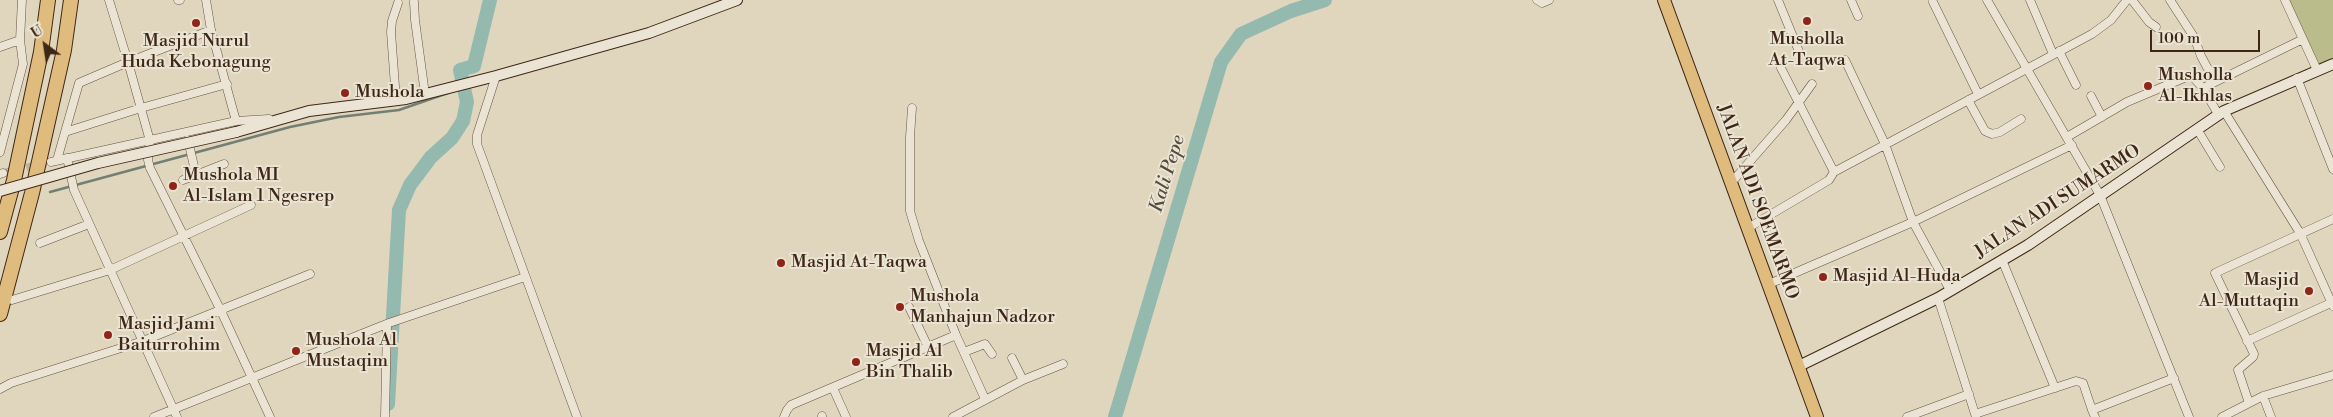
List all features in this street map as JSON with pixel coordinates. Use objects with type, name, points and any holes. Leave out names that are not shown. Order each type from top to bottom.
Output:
[{"type":"highway","points":[[0,232],[41,52],[48,0]]},
{"type":"highway","points":[[0,314],[32,193],[62,60],[70,0]]},
{"type":"highway","name":"JALAN ADI SOEMARMO","points":[[1664,0],[1817,417]]},
{"type":"main road","points":[[0,191],[98,163],[236,132],[279,118],[319,109],[396,100],[496,76],[649,33],[737,0]]},
{"type":"main road","name":"JALAN ADI SUMARMO","points":[[1799,366],[1938,298],[2002,260],[2221,112],[2333,64]]},
{"type":"street","points":[[0,152],[22,64],[20,40],[22,0]]},
{"type":"street","points":[[109,0],[150,142],[149,164],[221,310],[270,417]]},
{"type":"street","points":[[206,0],[211,30],[236,121]]},
{"type":"street","points":[[1537,0],[1542,3],[1549,0]]},
{"type":"street","points":[[1778,0],[1798,49]]},
{"type":"street","points":[[1851,0],[1858,16]]},
{"type":"street","points":[[1987,0],[2100,195],[2190,417]]},
{"type":"street","points":[[2030,0],[2056,52],[2076,85]]},
{"type":"street","points":[[1748,228],[1829,180],[1834,172],[2106,25],[2127,0]]},
{"type":"street","points":[[2132,0],[2149,22],[2156,27]]},
{"type":"street","points":[[2170,0],[2194,36],[2215,82]]},
{"type":"street","points":[[2285,0],[2301,40],[2317,70]]},
{"type":"street","points":[[414,2],[414,20],[425,94]]},
{"type":"street","points":[[1933,2],[1978,94]]},
{"type":"street","points":[[396,100],[391,32],[392,20],[398,3]]},
{"type":"street","points":[[211,30],[79,83],[65,132],[54,161],[150,142],[236,121],[279,118]]},
{"type":"street","points":[[0,46],[20,40]]},
{"type":"street","points":[[2203,88],[2301,40]]},
{"type":"street","points":[[1844,60],[1885,144],[1913,222],[1950,290]]},
{"type":"street","points":[[1781,68],[1834,172]]},
{"type":"street","points":[[496,76],[477,140],[577,417]]},
{"type":"street","points":[[2067,138],[2128,102],[2191,76],[2203,88],[2221,112],[2300,233],[2333,304],[2247,341]]},
{"type":"street","points":[[2297,78],[2333,169]]},
{"type":"street","points":[[65,132],[227,84]]},
{"type":"street","points":[[1731,183],[1799,103],[1812,84]]},
{"type":"street","points":[[2090,96],[2102,117]]},
{"type":"street","points":[[1968,100],[1985,131],[1992,134],[2000,132],[2020,120]]},
{"type":"street","points":[[912,108],[910,211],[919,241],[956,335],[985,399]]},
{"type":"street","points":[[0,116],[10,112]]},
{"type":"street","points":[[2196,129],[2220,167]]},
{"type":"street","points":[[188,133],[190,156],[196,175]]},
{"type":"street","points":[[1769,284],[1913,222],[2072,145]]},
{"type":"street","points":[[67,158],[74,190],[175,414]]},
{"type":"street","points":[[183,180],[224,164]]},
{"type":"street","points":[[12,300],[110,270],[251,205]]},
{"type":"street","points":[[2249,403],[2238,370],[2254,355],[2215,273],[2333,219]]},
{"type":"street","points":[[40,242],[89,224]]},
{"type":"street","points":[[2002,260],[2055,388]]},
{"type":"street","points":[[0,389],[11,383],[143,341],[310,274]]},
{"type":"street","points":[[154,417],[175,414],[251,377],[388,323],[525,277]]},
{"type":"street","points":[[1938,298],[1975,416],[2080,381],[2083,383],[2094,413],[2174,378]]},
{"type":"street","points":[[909,307],[928,347]]},
{"type":"street","points":[[385,417],[388,323]]},
{"type":"street","points":[[784,417],[792,405],[956,335]]},
{"type":"street","points":[[964,352],[986,344],[992,354]]},
{"type":"street","points":[[1012,358],[1023,380]]},
{"type":"street","points":[[953,417],[1023,380],[1063,364]]},
{"type":"street","points":[[2222,417],[2263,396],[2333,376]]},
{"type":"street","points":[[833,388],[846,417]]},
{"type":"street","points":[[1907,417],[1969,394]]},
{"type":"street","points":[[2263,396],[2271,417]]},
{"type":"green space","points":[[2288,0],[2333,0],[2333,59],[2316,65]]},
{"type":"waterway","points":[[388,404],[399,210],[410,185],[431,157],[452,138],[463,121],[467,102],[460,70],[474,66],[490,0]]},
{"type":"waterway","name":"Kali Pepe","points":[[1115,417],[1221,62],[1241,34],[1291,11],[1325,0]]},
{"type":"waterway","points":[[50,192],[290,127],[339,117],[399,110],[448,93]]},
{"type":"tunnel","points":[[3,173],[51,162]]},
{"type":"place","name":"Musholla At-Taqwa","points":[[1807,21]]},
{"type":"place","name":"Masjid Nurul Huda Kebonagung","points":[[196,23]]},
{"type":"place","name":"Musholla Al-Ikhlas","points":[[2148,86]]},
{"type":"place","name":"Mushola","points":[[345,93]]},
{"type":"place","name":"Mushola MI Al-Islam 1 Ngesrep","points":[[173,186]]},
{"type":"place","name":"Masjid At-Taqwa","points":[[781,263]]},
{"type":"place","name":"Masjid Al-Huda","points":[[1823,277]]},
{"type":"place","name":"Masjid Al-Muttaqin","points":[[2309,291]]},
{"type":"place","name":"Mushola Manhajun Nadzor","points":[[900,307]]},
{"type":"place","name":"Masjid Jami Baiturrohim","points":[[108,335]]},
{"type":"place","name":"Mushola Al Mustaqim","points":[[296,351]]},
{"type":"place","name":"Masjid Al Bin Thalib","points":[[856,362]]}]
